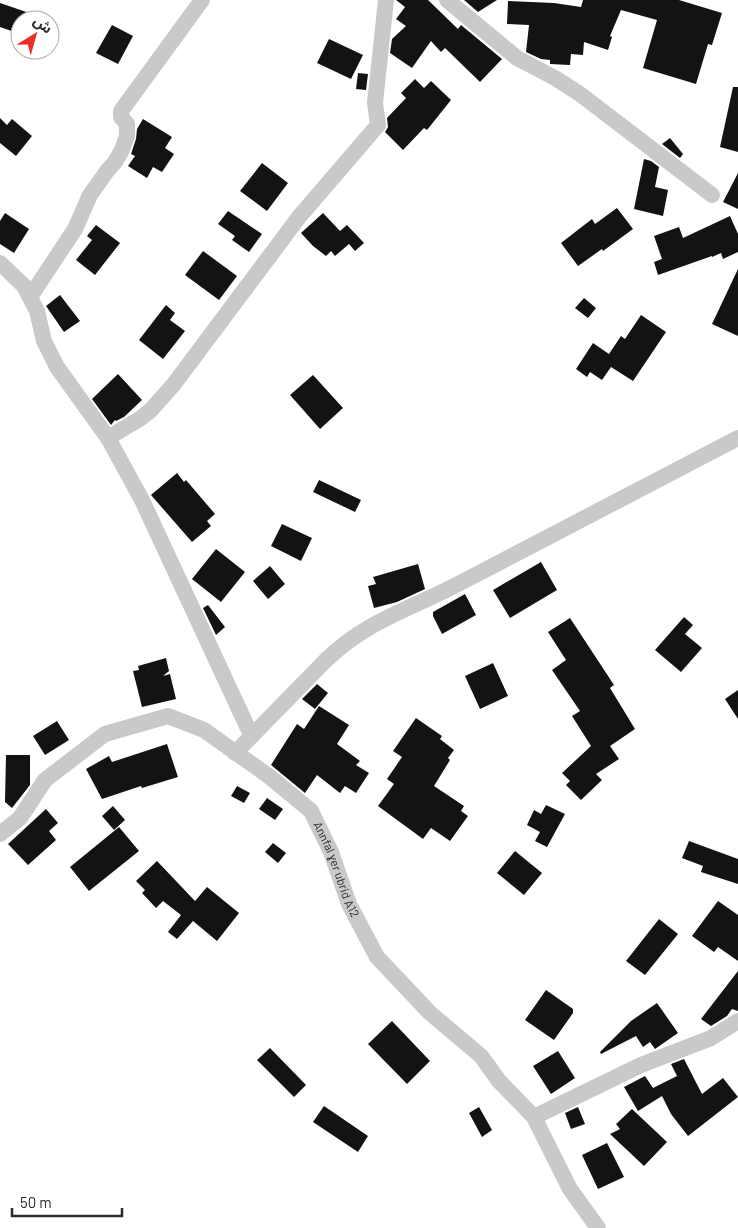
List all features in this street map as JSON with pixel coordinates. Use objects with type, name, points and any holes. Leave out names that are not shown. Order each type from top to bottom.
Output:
[{"type":"street","points":[[30,298],[75,229],[90,195],[122,150],[127,136],[127,124],[121,117],[120,111],[202,0]]},
{"type":"street","points":[[108,438],[146,414],[174,384],[299,217],[378,125],[375,103],[386,0]]},
{"type":"street","points":[[448,0],[517,58],[580,94],[712,195]]},
{"type":"street","points":[[0,263],[24,286],[37,311],[44,341],[57,367],[108,438],[142,500],[251,735]]},
{"type":"street","points":[[234,753],[340,646],[358,633],[383,618],[439,594],[738,438]]},
{"type":"street","name":"Annfal ɣer ubrid A12","points":[[0,834],[20,818],[45,780],[105,734],[168,716],[204,730],[270,778],[311,811],[331,852],[349,904],[377,957],[430,1013],[481,1056],[499,1081],[534,1117],[570,1189],[598,1228]]},
{"type":"street","points":[[534,1117],[641,1065],[710,1038],[738,1021]]},
{"type":"building","points":[[396,0],[428,0],[458,29],[461,25],[502,59],[480,82],[445,48],[441,52],[431,41],[412,68],[390,53],[392,39],[406,26],[396,19],[405,7]]},
{"type":"building","points":[[464,0],[497,0],[478,12]]},
{"type":"building","points":[[583,0],[679,0],[722,13],[712,45],[708,44],[696,84],[643,68],[657,20],[621,10],[610,36],[612,37],[608,50],[584,42],[583,55],[571,54],[570,65],[550,64],[550,60],[541,59],[526,52],[529,25],[507,24],[508,1],[554,3],[581,7]]},
{"type":"building","points":[[0,3],[21,10],[10,10],[10,30],[0,27]]},
{"type":"building","points":[[112,25],[133,36],[118,64],[96,53]]},
{"type":"building","points":[[329,39],[363,55],[351,79],[317,63]]},
{"type":"building","points":[[358,73],[368,74],[366,90],[356,89]]},
{"type":"building","points":[[415,79],[424,88],[431,81],[451,100],[427,130],[424,128],[403,150],[385,132],[388,127],[387,118],[406,98],[401,93]]},
{"type":"building","points":[[733,87],[738,87],[738,152],[720,147]]},
{"type":"building","points":[[0,118],[7,125],[12,119],[32,136],[16,156],[0,143]]},
{"type":"building","points":[[143,119],[172,137],[165,148],[174,154],[162,172],[153,167],[147,178],[128,166],[135,156],[131,154],[137,129]]},
{"type":"building","points":[[670,138],[683,154],[680,158],[662,144]]},
{"type":"building","points":[[644,159],[651,161],[659,167],[655,187],[668,190],[663,216],[634,209]]},
{"type":"building","points":[[262,163],[288,183],[267,211],[240,191]]},
{"type":"building","points":[[738,173],[738,209],[723,202]]},
{"type":"building","points":[[617,208],[633,229],[603,251],[602,249],[578,266],[561,243],[592,219],[595,224]]},
{"type":"building","points":[[228,211],[262,234],[249,252],[232,240],[235,236],[218,224]]},
{"type":"building","points":[[5,213],[29,229],[14,253],[0,244],[0,221]]},
{"type":"building","points":[[323,213],[340,231],[347,225],[364,243],[355,251],[349,244],[335,256],[331,251],[326,256],[301,233]]},
{"type":"building","points":[[730,216],[738,234],[738,252],[723,259],[721,253],[658,275],[654,262],[662,259],[654,236],[679,227],[683,238]]},
{"type":"building","points":[[96,225],[120,243],[95,275],[76,260],[92,240],[87,236]]},
{"type":"building","points":[[203,251],[237,276],[219,300],[185,275]]},
{"type":"building","points":[[738,269],[738,336],[712,324]]},
{"type":"building","points":[[60,295],[80,321],[64,332],[46,306]]},
{"type":"building","points":[[584,298],[596,308],[588,318],[575,308]]},
{"type":"building","points":[[166,305],[175,313],[170,320],[185,331],[163,359],[139,340]]},
{"type":"building","points":[[641,315],[666,332],[633,381],[611,367],[602,380],[590,372],[587,377],[576,369],[593,343],[609,354],[621,336],[625,339]]},
{"type":"building","points":[[118,374],[142,400],[124,417],[115,420],[111,425],[92,399]]},
{"type":"building","points":[[313,375],[343,408],[320,429],[290,395]]},
{"type":"building","points":[[177,473],[184,482],[186,480],[215,514],[207,521],[211,526],[192,542],[151,495]]},
{"type":"building","points":[[319,480],[361,500],[355,512],[313,492]]},
{"type":"building","points":[[282,524],[312,538],[301,561],[271,546]]},
{"type":"building","points":[[216,549],[245,572],[221,602],[192,579]]},
{"type":"building","points":[[541,562],[557,590],[510,618],[493,590]]},
{"type":"building","points":[[418,564],[425,589],[397,602],[374,608],[368,586],[376,584],[373,577]]},
{"type":"building","points":[[270,566],[285,584],[268,599],[253,581]]},
{"type":"building","points":[[465,594],[476,615],[442,634],[433,616],[433,612]]},
{"type":"building","points":[[208,605],[225,627],[216,635],[203,608]]},
{"type":"building","points":[[684,617],[693,625],[685,634],[702,648],[681,672],[655,650]]},
{"type":"building","points":[[570,618],[614,685],[610,688],[635,729],[610,746],[619,759],[596,774],[602,780],[581,800],[566,785],[570,781],[562,773],[591,746],[572,716],[580,711],[552,670],[566,660],[548,632]]},
{"type":"building","points":[[166,658],[169,671],[163,676],[170,674],[176,699],[142,707],[133,671],[139,670],[138,666]]},
{"type":"building","points":[[493,663],[508,696],[480,709],[465,676]]},
{"type":"building","points":[[317,684],[328,693],[315,709],[302,699]]},
{"type":"building","points":[[738,690],[738,719],[725,699]]},
{"type":"building","points":[[319,706],[349,725],[337,744],[360,761],[356,765],[369,773],[356,793],[345,786],[340,793],[317,775],[305,793],[271,765],[297,724],[304,729]]},
{"type":"building","points":[[416,718],[442,736],[440,739],[454,750],[434,786],[464,806],[461,811],[468,816],[450,841],[431,828],[423,839],[378,806],[394,784],[387,779],[402,757],[393,751]]},
{"type":"building","points":[[57,721],[69,740],[45,755],[33,736]]},
{"type":"building","points":[[167,744],[178,777],[142,788],[141,786],[102,799],[86,769],[109,756],[112,762]]},
{"type":"building","points":[[6,755],[30,755],[30,785],[12,808],[5,802]]},
{"type":"building","points":[[237,786],[250,793],[244,803],[231,796]]},
{"type":"building","points":[[267,798],[283,809],[275,820],[259,809]]},
{"type":"building","points":[[546,805],[565,814],[547,847],[535,841],[540,832],[527,825],[534,810],[541,814]]},
{"type":"building","points":[[113,806],[125,820],[114,830],[102,816]]},
{"type":"building","points":[[46,809],[58,823],[49,831],[56,840],[28,865],[8,844]]},
{"type":"building","points":[[119,827],[139,851],[89,891],[70,867]]},
{"type":"building","points":[[689,841],[738,859],[738,884],[701,872],[703,866],[682,858]]},
{"type":"building","points":[[273,843],[286,853],[278,863],[265,852]]},
{"type":"building","points":[[515,851],[542,873],[524,895],[497,873]]},
{"type":"building","points":[[157,861],[195,901],[207,887],[239,913],[217,941],[193,921],[177,939],[168,932],[181,915],[163,901],[156,908],[142,893],[145,890],[136,881]]},
{"type":"building","points":[[718,901],[738,915],[738,961],[718,947],[714,952],[692,936]]},
{"type":"building","points":[[659,919],[678,934],[645,975],[626,961]]},
{"type":"building","points":[[738,971],[738,1011],[732,1009],[727,1016],[711,1026],[701,1019]]},
{"type":"building","points":[[546,990],[573,1009],[573,1013],[554,1040],[525,1020]]},
{"type":"building","points":[[657,1003],[678,1033],[655,1049],[650,1042],[643,1047],[636,1036],[601,1054],[600,1052],[631,1021]]},
{"type":"building","points":[[392,1021],[430,1061],[407,1084],[368,1044]]},
{"type":"building","points":[[270,1048],[306,1085],[294,1097],[257,1060]]},
{"type":"building","points":[[558,1051],[575,1078],[551,1094],[533,1066]]},
{"type":"building","points":[[684,1059],[702,1094],[723,1078],[738,1097],[688,1136],[671,1114],[662,1096],[638,1111],[624,1087],[645,1076],[653,1088],[677,1076],[671,1064]]},
{"type":"building","points":[[324,1106],[368,1136],[358,1152],[313,1122]]},
{"type":"building","points":[[479,1107],[492,1130],[482,1137],[469,1113]]},
{"type":"building","points":[[578,1107],[585,1124],[571,1129],[565,1113]]},
{"type":"building","points":[[632,1109],[667,1142],[644,1166],[610,1134],[620,1129],[616,1124]]},
{"type":"building","points":[[607,1143],[624,1177],[598,1189],[582,1155]]}]
